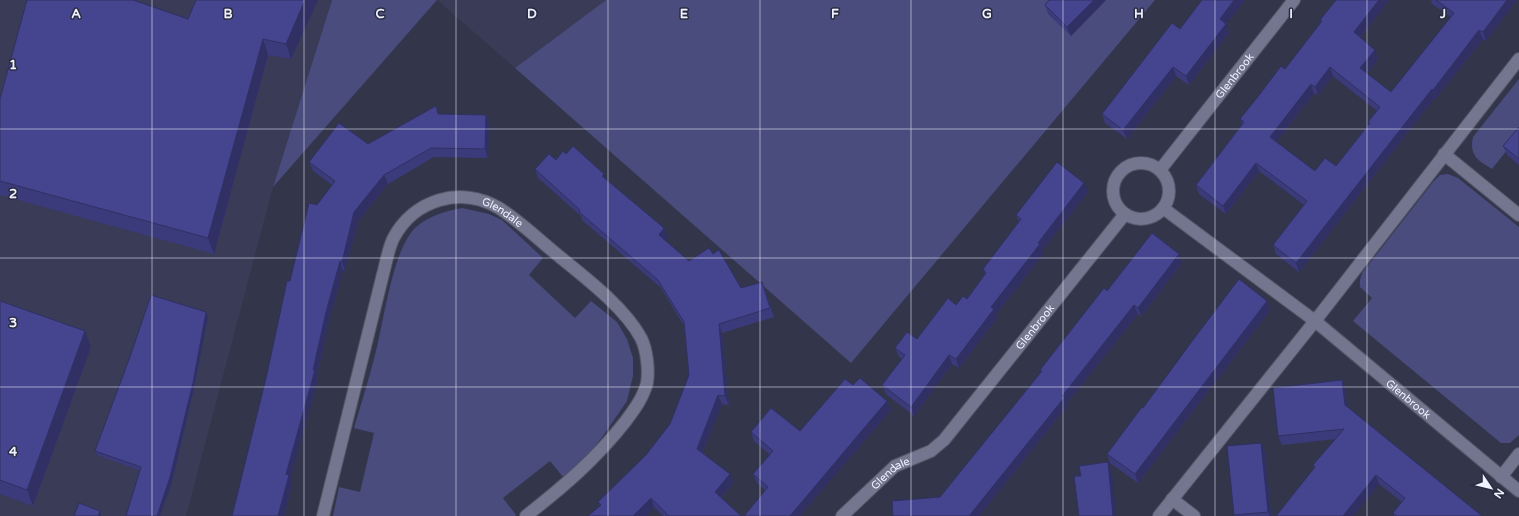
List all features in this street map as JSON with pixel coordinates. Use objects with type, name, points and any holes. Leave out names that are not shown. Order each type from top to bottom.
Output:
[{"type":"street","name":"Glenbrook","points":[[1160,170],[1294,0]]},
{"type":"street","points":[[1159,516],[1315,321],[1519,59]]},
{"type":"street","points":[[1444,154],[1519,215]]},
{"type":"street","points":[[1140,163],[1149,164],[1160,170],[1167,182],[1169,191],[1163,208],[1157,214],[1141,219],[1133,218],[1118,208],[1114,200],[1114,182],[1118,174],[1124,168],[1132,164],[1140,163]]},
{"type":"street","name":"Glendale","points":[[324,516],[383,274],[393,240],[406,220],[428,204],[447,197],[461,196],[480,200],[498,207],[575,269],[627,317],[642,340],[647,360],[647,382],[637,407],[592,461],[526,516]]},
{"type":"street","name":"Glenbrook","points":[[1163,208],[1315,321],[1519,492]]},
{"type":"street","name":"Glenbrook","points":[[944,440],[1125,214]]},
{"type":"street","name":"Glendale","points":[[842,516],[895,466],[931,452],[944,440]]},
{"type":"street","points":[[1501,477],[1519,454]]},
{"type":"street","points":[[1172,499],[1194,516]]},
{"type":"shaded area","points":[[0,0],[332,0],[273,187],[186,516],[0,516]]},
{"type":"shaded area","points":[[332,0],[437,0],[273,187]]},
{"type":"shaded area","points":[[437,0],[606,0],[515,68]]},
{"type":"shaded area","points":[[606,0],[1155,0],[851,363],[515,68]]},
{"type":"shaded area","points":[[1519,79],[1519,135],[1492,169],[1476,157],[1472,149],[1473,137]]},
{"type":"shaded area","points":[[1448,174],[1458,178],[1519,227],[1519,435],[1510,443],[1501,443],[1353,321],[1372,298],[1360,287],[1362,273],[1433,182],[1440,175]]},
{"type":"shaded area","points":[[462,208],[489,214],[502,220],[543,258],[529,275],[575,318],[591,301],[617,322],[627,339],[633,358],[633,376],[627,401],[603,436],[584,460],[563,477],[550,461],[503,498],[516,515],[515,516],[333,516],[339,487],[360,492],[374,433],[354,428],[373,364],[390,288],[400,253],[407,239],[415,228],[425,220]]},
{"type":"building","points":[[27,0],[133,0],[188,19],[196,0],[305,0],[286,44],[263,39],[208,238],[0,181],[0,99]]},
{"type":"building","points":[[1049,0],[1094,0],[1067,27],[1045,5]]},
{"type":"building","points":[[1202,0],[1234,0],[1220,19],[1226,24],[1186,76],[1173,67],[1123,130],[1102,114],[1172,23],[1180,29]]},
{"type":"building","points":[[1336,0],[1379,0],[1354,32],[1375,50],[1360,68],[1391,92],[1454,13],[1436,0],[1507,0],[1483,32],[1479,30],[1296,263],[1273,245],[1307,201],[1256,163],[1223,206],[1196,185],[1244,122],[1240,119],[1281,66],[1285,69],[1322,21],[1320,20]],"holes":[[[1330,67],[1380,107],[1368,122],[1370,123],[1336,166],[1325,158],[1315,171],[1270,137],[1311,84],[1315,87]]]},
{"type":"building","points":[[436,106],[438,114],[486,115],[485,149],[431,148],[384,175],[354,212],[342,262],[340,261],[326,312],[313,370],[315,370],[286,474],[289,475],[278,516],[232,516],[267,374],[287,281],[290,281],[309,203],[317,205],[335,181],[309,162],[339,123],[368,144]]},
{"type":"building","points":[[1519,127],[1519,159],[1503,146]]},
{"type":"building","points":[[573,146],[604,174],[602,176],[664,228],[659,235],[689,261],[709,248],[713,254],[719,250],[741,288],[762,282],[770,308],[719,324],[725,396],[718,395],[697,449],[730,474],[715,492],[741,516],[669,516],[651,498],[633,516],[588,516],[601,505],[598,502],[646,455],[670,424],[689,375],[684,322],[658,280],[579,212],[580,210],[535,169],[549,154],[556,160],[563,151],[566,154]]},
{"type":"building","points":[[1057,162],[1084,183],[1038,243],[1040,244],[991,307],[994,309],[956,359],[949,355],[911,407],[882,385],[905,355],[895,348],[907,332],[917,339],[948,298],[956,305],[963,296],[967,299],[986,273],[983,269],[1021,219],[1016,215]]},
{"type":"building","points":[[1152,233],[1179,254],[1138,308],[1134,305],[1062,396],[1064,398],[969,516],[893,516],[892,501],[940,497],[1042,371],[1040,370],[1104,288],[1107,291]]},
{"type":"building","points":[[1239,279],[1267,301],[1135,474],[1107,454]]},
{"type":"building","points":[[151,295],[206,312],[193,383],[170,477],[157,516],[126,516],[141,467],[95,451]]},
{"type":"building","points":[[0,301],[85,331],[27,490],[0,480]]},
{"type":"building","points":[[860,378],[887,401],[790,516],[744,516],[768,487],[753,474],[773,451],[751,432],[771,408],[800,431],[845,379],[853,385]]},
{"type":"building","points":[[1342,380],[1345,405],[1482,516],[1397,516],[1393,513],[1405,498],[1376,475],[1343,516],[1276,516],[1315,467],[1313,465],[1344,429],[1278,436],[1273,388]]},
{"type":"building","points":[[1261,443],[1268,512],[1234,515],[1227,446]]},
{"type":"building","points":[[1108,462],[1113,516],[1079,516],[1074,476],[1081,476],[1079,466]]},
{"type":"building","points":[[79,503],[100,511],[98,516],[74,516]]}]
